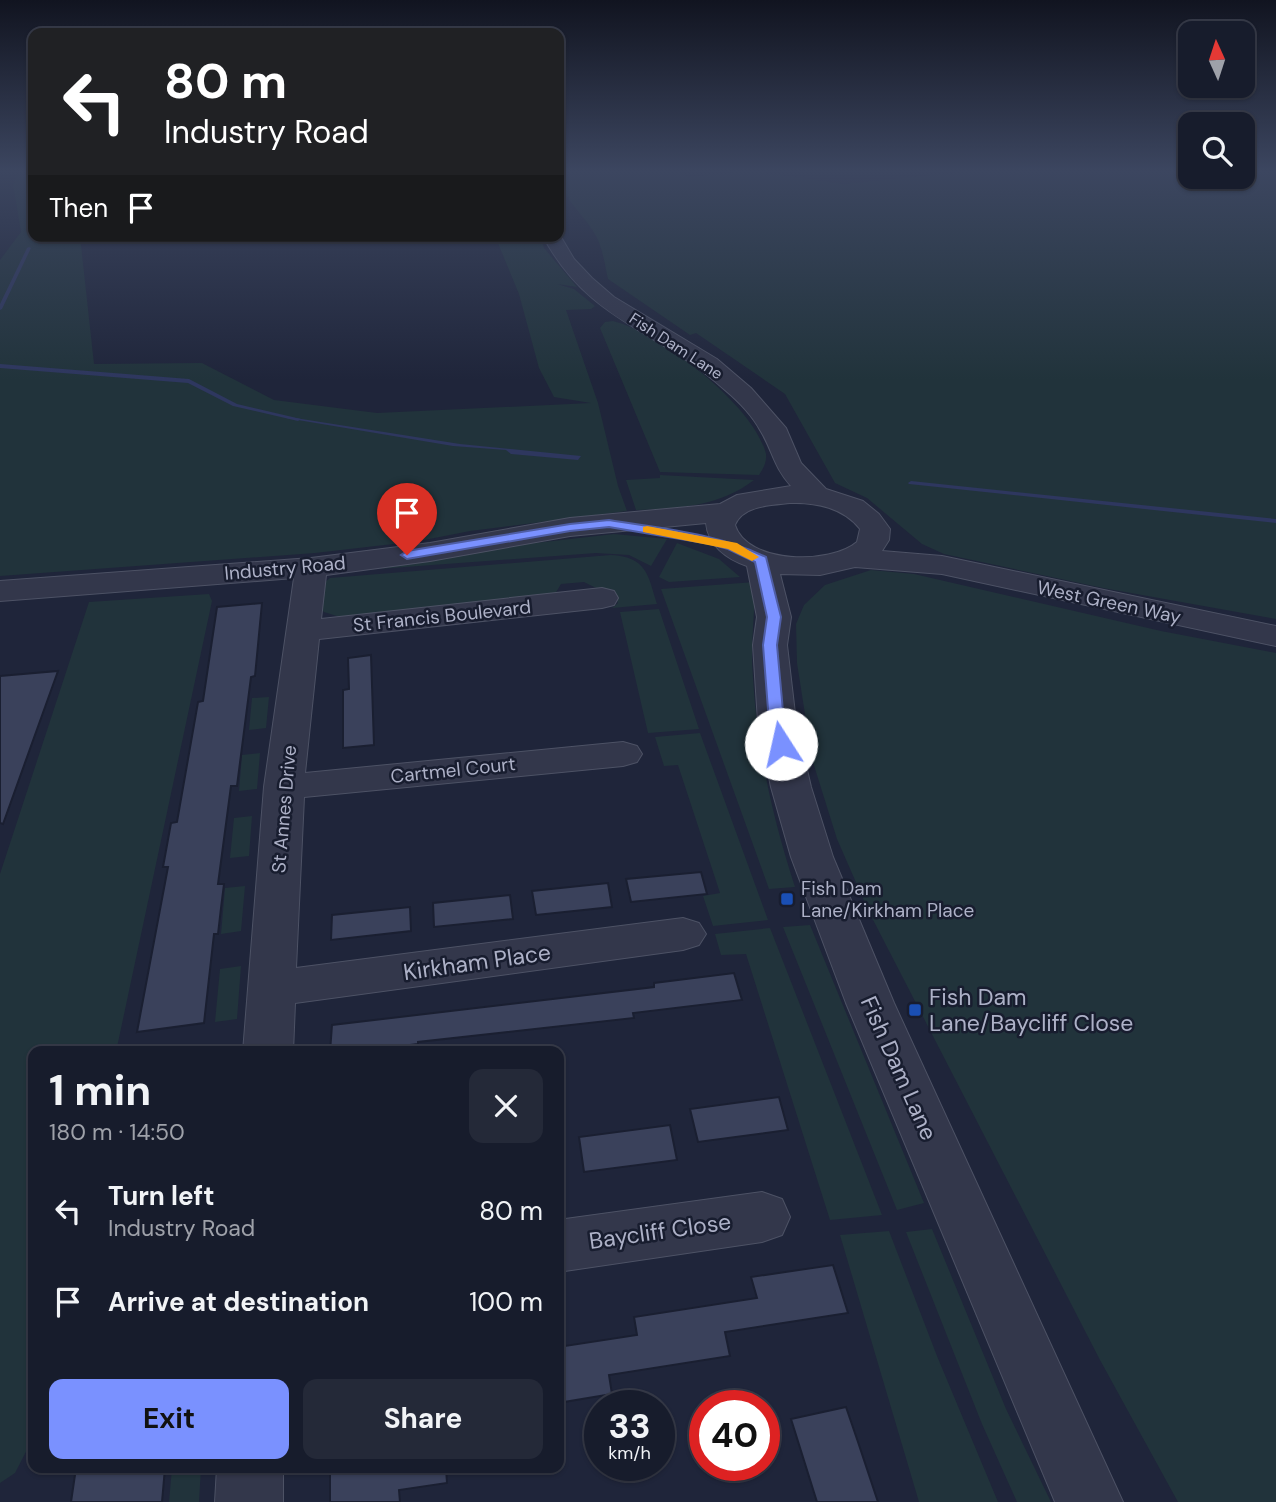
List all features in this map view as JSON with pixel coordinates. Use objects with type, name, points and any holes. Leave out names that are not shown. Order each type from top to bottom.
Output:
[{"type":"street","name":"Fish Dam Lane","points":[[555,242],[564,261],[588,288],[618,309],[697,355],[733,383],[775,431],[788,465],[816,496]]},
{"type":"street","points":[[732,546],[721,528],[723,520],[788,465]]},
{"type":"street","name":"Industry Road","points":[[0,592],[311,567],[430,552],[534,533],[741,505],[783,494],[816,496]]},
{"type":"street","name":"West Green Way","points":[[816,496],[849,505],[861,512],[875,528],[942,565]]},
{"type":"street","name":"Industry Road","points":[[609,524],[688,535],[732,546],[761,560]]},
{"type":"street","points":[[774,617],[792,592],[872,544],[875,528]]},
{"type":"street","name":"Fish Dam Lane","points":[[761,560],[774,617],[770,645],[777,722],[791,787],[812,857],[870,1003],[1089,1502]]},
{"type":"street","name":"West Green Way","points":[[761,560],[804,566],[840,561],[942,565],[1276,636]]},
{"type":"street","name":"St Annes Drive","points":[[268,1046],[284,787],[311,567]]},
{"type":"street","name":"St Francis Boulevard","points":[[303,631],[586,596]]},
{"type":"street","name":"Cartmel Court","points":[[284,787],[622,754]]},
{"type":"street","name":"Kirkham Place","points":[[271,989],[683,934]]},
{"type":"street","name":"Baycliff Close","points":[[564,1245],[762,1217]]},
{"type":"street","points":[[249,1502],[250,1473]]},
{"type":"shaded area","points":[[15,240],[81,242],[94,364],[202,363],[274,400],[377,413],[591,403],[554,397],[539,368],[519,294],[497,242],[542,242],[544,248],[577,287],[557,284],[574,289],[595,306],[591,309],[566,310],[598,403],[618,486],[627,511],[315,553],[0,576],[0,260]]},
{"type":"shaded area","points":[[598,240],[1276,240],[1276,619],[1103,588],[944,554],[922,544],[867,498],[835,483],[785,394],[696,333],[690,335],[608,279]]},
{"type":"shaded area","points":[[613,321],[632,328],[679,355],[725,394],[758,435],[766,454],[759,475],[660,472],[600,328],[605,322]]},
{"type":"shaded area","points":[[660,475],[754,480],[713,501],[667,509],[636,510],[626,480],[660,478]]},
{"type":"shaded area","points":[[614,534],[667,539],[651,566],[629,555],[596,553],[378,569],[527,544]]},
{"type":"shaded area","points":[[677,543],[719,559],[740,577],[669,582],[659,577]]},
{"type":"shaded area","points":[[611,555],[632,559],[644,569],[657,604],[612,608],[618,603],[612,590],[596,588],[584,582],[561,584],[555,594],[343,618],[324,612],[320,607],[324,583],[330,578]]},
{"type":"shaded area","points":[[871,570],[914,574],[1161,631],[1276,653],[1276,1502],[1178,1502],[1100,1360],[869,912],[837,839],[812,759],[797,663],[796,624],[804,605],[825,585]]},
{"type":"shaded area","points":[[755,582],[752,666],[758,731],[773,810],[795,887],[769,889],[661,589]]},
{"type":"shaded area","points":[[209,594],[212,601],[117,1046],[28,1046],[28,1448],[15,1473],[0,1483],[0,874],[89,602]]},
{"type":"shaded area","points":[[659,609],[699,729],[648,733],[620,612]]},
{"type":"shaded area","points":[[269,697],[266,728],[249,730],[252,698]]},
{"type":"shaded area","points":[[700,733],[768,920],[713,926],[703,896],[720,893],[678,765],[664,766],[655,737]]},
{"type":"shaded area","points":[[260,753],[257,789],[239,791],[242,755]]},
{"type":"shaded area","points":[[252,816],[249,856],[230,858],[234,818]]},
{"type":"shaded area","points":[[245,886],[241,931],[221,934],[225,888]]},
{"type":"shaded area","points":[[810,925],[924,1203],[897,1210],[783,927]]},
{"type":"shaded area","points":[[770,928],[882,1215],[830,1220],[746,954],[721,955],[715,934]]},
{"type":"shaded area","points":[[241,966],[237,1019],[215,1022],[220,969]]},
{"type":"shaded area","points":[[932,1229],[1006,1409],[1051,1502],[1017,1502],[982,1424],[906,1232]]},
{"type":"shaded area","points":[[889,1231],[937,1356],[998,1502],[919,1502],[840,1235]]},
{"type":"shaded area","points":[[172,1473],[201,1473],[199,1502],[169,1502]]},
{"type":"water","points":[[286,418],[460,444],[581,456],[578,460],[511,454],[506,450],[453,446]]},
{"type":"building","points":[[262,603],[255,676],[251,677],[237,786],[231,786],[218,884],[224,884],[218,934],[214,934],[204,1023],[137,1032],[168,867],[163,867],[171,823],[177,822],[198,702],[203,701],[217,607]]},
{"type":"building","points":[[371,655],[374,745],[343,748],[343,690],[349,689],[348,658]]},
{"type":"building","points":[[58,671],[3,824],[0,823],[0,676]]},
{"type":"building","points":[[701,872],[707,894],[631,902],[626,879]]},
{"type":"building","points":[[608,883],[612,907],[536,915],[532,891]]},
{"type":"building","points":[[510,895],[513,919],[434,927],[433,903]]},
{"type":"building","points":[[410,907],[411,931],[331,940],[332,915]]},
{"type":"building","points":[[734,973],[742,1000],[633,1013],[634,1018],[402,1046],[330,1046],[332,1025],[654,987],[654,983]]},
{"type":"building","points":[[779,1097],[788,1130],[698,1142],[690,1109]]},
{"type":"building","points":[[670,1125],[677,1160],[584,1172],[579,1137]]},
{"type":"building","points":[[833,1265],[848,1313],[725,1332],[730,1356],[609,1375],[611,1390],[584,1390],[584,1399],[564,1402],[564,1346],[637,1335],[634,1317],[757,1298],[751,1277]]},
{"type":"building","points":[[846,1407],[878,1502],[817,1502],[791,1419]]},
{"type":"building","points":[[75,1473],[165,1473],[162,1502],[71,1502]]},
{"type":"building","points":[[330,1473],[446,1473],[447,1483],[399,1490],[400,1502],[330,1502]]},
{"type":"waterway","points":[[0,309],[29,248]]},
{"type":"waterway","points":[[0,366],[189,381],[235,405],[298,419]]},
{"type":"waterway","points":[[911,483],[1276,521]]},
{"type":"slow traffic","points":[[647,529],[688,535],[732,546],[752,557]]},
{"type":"place","name":"Fish Dam Lane/Kirkham Place","points":[[787,899]]},
{"type":"place","name":"Fish Dam Lane/Baycliff Close","points":[[915,1010]]},
{"type":"route","points":[[407,555],[570,527],[609,524],[710,540],[732,546],[761,560],[774,617],[770,645],[781,744]]}]
